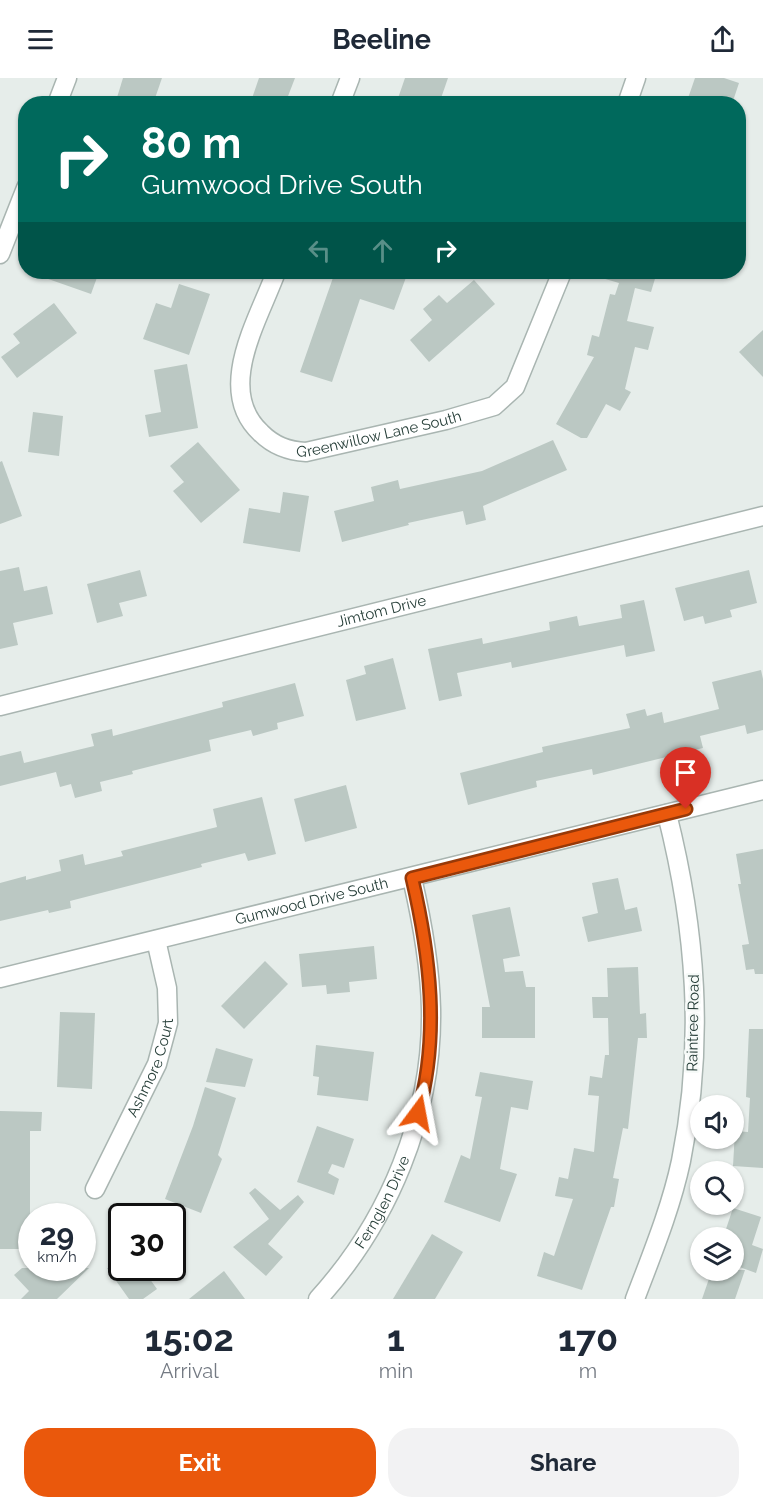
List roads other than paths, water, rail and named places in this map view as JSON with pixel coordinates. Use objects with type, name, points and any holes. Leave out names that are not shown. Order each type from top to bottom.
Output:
[{"type":"street","points":[[60,96],[67,78]]},
{"type":"street","points":[[343,96],[350,78]]},
{"type":"street","points":[[630,96],[636,78]]},
{"type":"street","points":[[0,254],[18,208]]},
{"type":"street","name":"Greenwillow Lane South","points":[[273,279],[244,357],[240,373],[242,404],[248,419],[273,444],[293,451],[306,452],[483,411],[504,399],[515,387],[559,279]]},
{"type":"street","name":"Jimtom Drive","points":[[0,706],[763,516]]},
{"type":"street","name":"Gumwood Drive South","points":[[0,978],[763,790]]},
{"type":"street","name":"Raintree Road","points":[[635,1299],[664,1220],[681,1161],[694,1051],[696,1001],[691,932],[681,869],[667,813]]},
{"type":"street","name":"Fernglen Drive","points":[[318,1299],[347,1266],[383,1209],[400,1170],[424,1092],[429,1059],[431,1009],[422,921],[412,878]]},
{"type":"street","name":"Ashmore Court","points":[[95,1189],[157,1064],[168,1023],[167,988],[156,940]]}]
